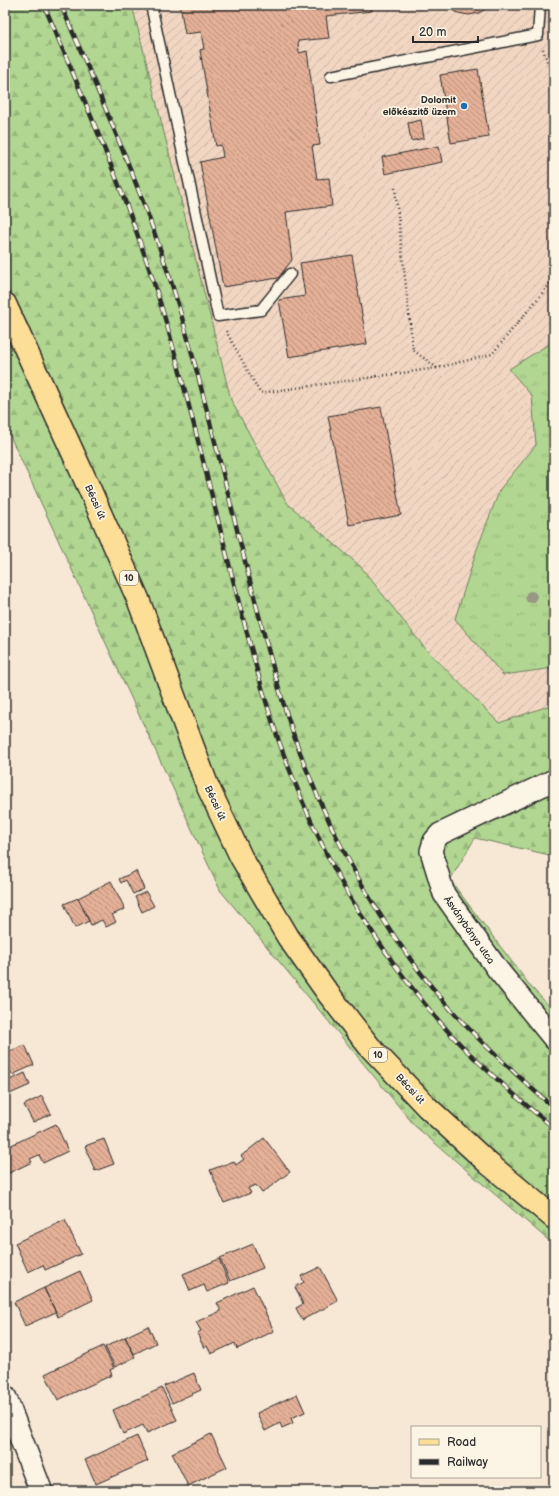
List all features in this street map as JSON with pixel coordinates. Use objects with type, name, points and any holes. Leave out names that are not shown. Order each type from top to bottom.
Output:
[{"type":"main road","name":"Bécsi út","points":[[5,304],[138,599],[207,785],[241,857],[288,937],[327,992],[369,1046],[422,1102],[489,1164],[554,1218]]},
{"type":"main road","points":[[5,1397],[41,1491]]},
{"type":"street","name":"Ásványbánya utca","points":[[554,780],[440,834],[434,841],[431,851],[444,894],[498,970],[554,1039]]},
{"type":"lane","points":[[151,5],[218,316],[261,310],[290,274]]},
{"type":"lane","points":[[331,76],[538,35],[540,5]]},
{"type":"path","points":[[538,35],[554,82]]},
{"type":"path","points":[[395,188],[413,350],[438,368]]},
{"type":"path","points":[[218,316],[260,393],[438,368],[492,354],[554,278]]},
{"type":"shaded area","points":[[132,5],[554,5],[554,704],[499,723],[424,647],[361,567],[287,503],[231,400]]},
{"type":"green space","points":[[5,5],[132,5],[231,400],[287,503],[361,567],[424,647],[499,723],[554,704],[554,856],[475,838],[450,880],[531,987],[554,1011],[554,1245],[415,1126],[220,890],[5,425]]},
{"type":"green space","points":[[554,341],[554,668],[503,675],[455,619],[477,549],[500,489],[536,445],[532,396],[509,369]]},
{"type":"building","points":[[180,5],[371,5],[372,11],[326,16],[329,38],[298,41],[299,53],[307,51],[320,145],[312,146],[317,179],[329,178],[332,206],[286,212],[292,260],[278,278],[223,287],[200,162],[223,157],[221,145],[216,146],[200,50],[204,49],[201,32],[185,34]]},
{"type":"building","points":[[445,5],[492,5],[479,13],[469,15],[458,13]]},
{"type":"building","name":"Dolomit előkészitő üzem","points":[[478,69],[489,137],[451,143],[440,75]]},
{"type":"building","points":[[421,120],[424,138],[411,141],[408,123]]},
{"type":"building","points":[[439,146],[442,162],[385,174],[382,157]]},
{"type":"building","points":[[352,255],[367,344],[289,357],[279,300],[305,296],[300,263]]},
{"type":"building","points":[[381,407],[401,515],[349,525],[328,416]]},
{"type":"building","points":[[136,871],[144,889],[133,894],[126,880],[121,883],[119,879]]},
{"type":"building","points":[[111,881],[125,909],[112,915],[116,922],[106,927],[102,920],[91,925],[78,898]]},
{"type":"building","points":[[146,892],[154,906],[142,912],[135,897]]},
{"type":"building","points":[[78,898],[89,921],[75,928],[64,904]]},
{"type":"building","points":[[25,1045],[34,1065],[12,1075],[5,1058],[5,1053]]},
{"type":"building","points":[[25,1073],[30,1085],[5,1096],[5,1082]]},
{"type":"building","points":[[42,1096],[51,1114],[33,1122],[24,1105]]},
{"type":"building","points":[[5,1116],[10,1127],[5,1130]]},
{"type":"building","points":[[56,1124],[68,1151],[43,1163],[39,1155],[30,1159],[32,1162],[5,1175],[5,1148]]},
{"type":"building","points":[[264,1138],[290,1172],[262,1193],[256,1185],[248,1188],[251,1193],[224,1203],[210,1170],[234,1161],[236,1165],[244,1159],[241,1156]]},
{"type":"building","points":[[104,1139],[114,1164],[95,1171],[85,1146]]},
{"type":"building","points":[[65,1220],[81,1254],[45,1270],[43,1265],[28,1272],[15,1243]]},
{"type":"building","points":[[253,1244],[263,1268],[230,1281],[220,1258]]},
{"type":"building","points":[[219,1259],[229,1283],[207,1292],[204,1285],[190,1291],[183,1274]]},
{"type":"building","points":[[320,1267],[338,1301],[302,1320],[296,1308],[303,1304],[295,1287],[304,1282],[301,1276]]},
{"type":"building","points":[[80,1271],[93,1300],[58,1317],[44,1288]]},
{"type":"building","points":[[253,1286],[274,1331],[237,1349],[235,1343],[211,1354],[207,1346],[204,1348],[197,1333],[201,1331],[196,1322],[221,1311],[217,1303]]},
{"type":"building","points":[[44,1288],[56,1312],[25,1326],[14,1302]]},
{"type":"building","points":[[148,1326],[156,1343],[134,1354],[125,1337]]},
{"type":"building","points":[[125,1337],[135,1357],[115,1367],[105,1347]]},
{"type":"building","points":[[103,1346],[114,1368],[110,1370],[112,1375],[58,1400],[45,1374]]},
{"type":"building","points":[[194,1373],[201,1390],[172,1403],[164,1386]]},
{"type":"building","points":[[162,1388],[177,1420],[147,1433],[143,1425],[123,1434],[113,1410]]},
{"type":"building","points":[[297,1394],[305,1412],[291,1418],[293,1423],[282,1428],[280,1423],[265,1431],[257,1413]]},
{"type":"building","points":[[211,1434],[227,1467],[188,1486],[172,1453]]},
{"type":"building","points":[[137,1436],[148,1461],[96,1484],[85,1460]]},
{"type":"railway","points":[[44,5],[127,205],[155,287],[188,402],[234,585],[266,701],[278,740],[303,803],[344,887],[392,961],[419,997],[469,1053],[510,1091],[554,1128]]},
{"type":"railway","points":[[61,5],[95,83],[143,201],[171,281],[183,321],[280,692],[300,753],[324,809],[341,846],[381,916],[428,982],[454,1013],[481,1041],[554,1107]]},
{"type":"place","name":"Dolomit előkészitő üzem","points":[[464,106]]}]
